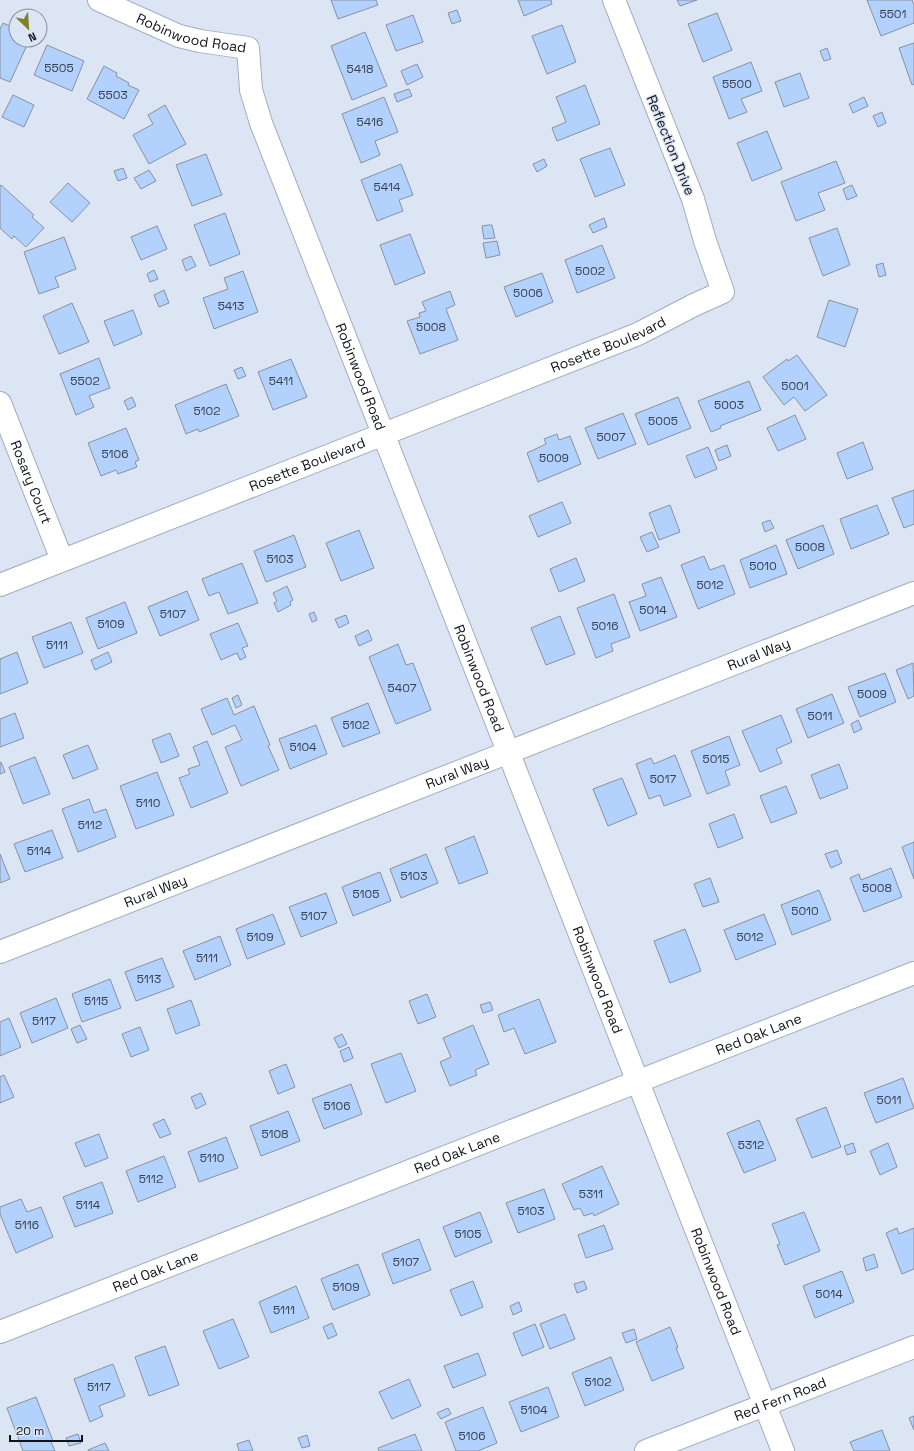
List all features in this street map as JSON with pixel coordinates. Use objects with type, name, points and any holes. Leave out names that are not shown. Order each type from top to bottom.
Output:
[{"type":"street","name":"Robinwood Road","points":[[99,0],[179,36],[200,41],[248,48],[251,90],[262,122],[530,809],[639,1082],[783,1451]]},
{"type":"street","name":"Reflection Drive","points":[[614,0],[693,199],[705,241],[723,292]]},
{"type":"street","name":"Rosette Boulevard","points":[[0,585],[383,433],[412,424],[638,334],[723,292]]},
{"type":"street","name":"Rosary Court","points":[[0,403],[62,560]]},
{"type":"street","name":"Rural Way","points":[[0,952],[914,593]]},
{"type":"street","name":"Red Oak Lane","points":[[0,1332],[914,974]]},
{"type":"street","name":"Red Fern Road","points":[[646,1451],[914,1347]]},
{"type":"building","points":[[331,0],[376,0],[378,5],[338,19]]},
{"type":"building","points":[[518,0],[551,0],[552,4],[524,16]]},
{"type":"building","points":[[677,0],[697,0],[680,6]]},
{"type":"building","points":[[867,0],[912,0],[914,5],[914,23],[881,36]]},
{"type":"building","points":[[457,10],[461,21],[452,24],[448,13]]},
{"type":"building","points":[[717,13],[732,50],[703,62],[688,24]]},
{"type":"building","points":[[413,15],[423,42],[396,51],[386,25]]},
{"type":"building","points":[[3,23],[8,25],[8,48],[26,48],[10,82],[0,78],[0,29]]},
{"type":"building","points":[[562,25],[576,62],[547,74],[532,36]]},
{"type":"building","points":[[365,32],[387,86],[352,100],[331,46]]},
{"type":"building","points":[[914,43],[914,84],[912,85],[899,48]]},
{"type":"building","points":[[48,45],[84,61],[72,91],[34,75]]},
{"type":"building","points":[[827,48],[831,59],[824,61],[820,51]]},
{"type":"building","points":[[751,62],[762,91],[741,99],[747,112],[729,119],[713,77]]},
{"type":"building","points":[[417,64],[423,77],[407,85],[401,71]]},
{"type":"building","points":[[104,66],[117,73],[116,76],[129,83],[128,85],[139,90],[124,119],[87,99]]},
{"type":"building","points":[[800,73],[809,98],[784,107],[775,82]]},
{"type":"building","points":[[585,85],[600,124],[557,141],[552,128],[566,122],[556,97]]},
{"type":"building","points":[[409,89],[412,96],[397,102],[394,94]]},
{"type":"building","points":[[13,95],[34,105],[24,127],[2,117]]},
{"type":"building","points":[[384,97],[398,132],[375,141],[380,155],[361,163],[342,114]]},
{"type":"building","points":[[864,97],[868,106],[853,113],[849,104]]},
{"type":"building","points":[[165,105],[186,144],[149,164],[133,135],[153,124],[148,115]]},
{"type":"building","points":[[882,112],[886,123],[878,127],[873,116]]},
{"type":"building","points":[[767,131],[782,169],[752,181],[737,143]]},
{"type":"building","points":[[610,148],[625,185],[595,197],[580,159]]},
{"type":"building","points":[[206,154],[222,195],[192,206],[176,165]]},
{"type":"building","points":[[544,159],[547,166],[537,172],[533,164]]},
{"type":"building","points":[[836,161],[845,183],[818,193],[825,210],[796,221],[781,182]]},
{"type":"building","points":[[401,164],[413,195],[399,200],[403,211],[377,221],[361,180]]},
{"type":"building","points":[[123,168],[127,178],[118,181],[114,171]]},
{"type":"building","points":[[149,170],[156,181],[141,189],[134,178]]},
{"type":"building","points":[[68,183],[90,203],[72,222],[50,202]]},
{"type":"building","points":[[1,185],[34,215],[32,217],[44,228],[26,247],[14,236],[12,239],[0,228]]},
{"type":"building","points":[[852,185],[857,196],[847,200],[843,189]]},
{"type":"building","points":[[225,213],[240,254],[210,266],[194,225]]},
{"type":"building","points":[[604,218],[607,227],[593,233],[589,225]]},
{"type":"building","points":[[492,225],[495,238],[484,239],[482,226]]},
{"type":"building","points":[[157,226],[167,249],[141,260],[131,237]]},
{"type":"building","points":[[837,228],[850,265],[823,276],[809,238]]},
{"type":"building","points":[[410,234],[425,273],[395,285],[380,245]]},
{"type":"building","points":[[64,237],[76,269],[55,277],[59,287],[39,294],[24,252]]},
{"type":"building","points":[[497,241],[500,255],[486,258],[483,243]]},
{"type":"building","points":[[602,245],[615,278],[577,293],[565,260]]},
{"type":"building","points":[[191,256],[196,266],[186,271],[182,260]]},
{"type":"building","points":[[883,263],[886,275],[879,277],[876,265]]},
{"type":"building","points":[[154,270],[158,279],[150,282],[147,274]]},
{"type":"building","points":[[243,271],[258,312],[214,329],[203,298],[228,289],[224,278]]},
{"type":"building","points":[[542,273],[553,302],[516,317],[504,287]]},
{"type":"building","points":[[164,290],[169,303],[159,307],[154,295]]},
{"type":"building","points":[[450,291],[455,305],[446,309],[458,340],[420,354],[407,321],[420,317],[419,313],[426,311],[422,302]]},
{"type":"building","points":[[829,300],[858,309],[845,347],[817,337]]},
{"type":"building","points":[[72,303],[89,342],[59,354],[43,316]]},
{"type":"building","points":[[133,310],[142,334],[114,346],[104,321]]},
{"type":"building","points":[[797,355],[827,395],[805,411],[794,397],[784,405],[763,377],[787,359],[788,361]]},
{"type":"building","points":[[99,358],[110,388],[89,396],[94,407],[76,415],[60,374]]},
{"type":"building","points":[[291,359],[307,397],[273,410],[258,372]]},
{"type":"building","points":[[242,367],[246,376],[238,379],[234,370]]},
{"type":"building","points":[[749,381],[761,410],[720,426],[721,428],[711,432],[698,401]]},
{"type":"building","points":[[226,384],[239,416],[199,432],[198,429],[186,434],[175,405]]},
{"type":"building","points":[[132,397],[136,406],[128,410],[124,401]]},
{"type":"building","points":[[678,397],[691,428],[648,445],[635,414]]},
{"type":"building","points":[[623,413],[636,444],[598,459],[585,428]]},
{"type":"building","points":[[795,415],[806,439],[778,451],[767,428]]},
{"type":"building","points":[[126,428],[139,460],[135,462],[137,467],[118,474],[116,470],[101,476],[88,443]]},
{"type":"building","points":[[557,434],[559,440],[570,436],[581,464],[538,482],[527,453],[546,444],[544,439]]},
{"type":"building","points":[[863,442],[873,469],[847,479],[837,453]]},
{"type":"building","points":[[727,445],[731,456],[719,461],[715,450]]},
{"type":"building","points":[[708,447],[717,469],[695,478],[686,456]]},
{"type":"building","points":[[914,490],[914,524],[904,528],[892,498]]},
{"type":"building","points":[[562,502],[571,523],[538,537],[529,516]]},
{"type":"building","points":[[670,505],[680,532],[659,540],[649,513]]},
{"type":"building","points":[[877,505],[889,534],[851,549],[840,519]]},
{"type":"building","points":[[770,520],[774,528],[765,532],[762,523]]},
{"type":"building","points":[[823,525],[834,554],[798,569],[786,540]]},
{"type":"building","points":[[359,530],[374,568],[341,581],[326,543]]},
{"type":"building","points":[[652,532],[659,547],[647,552],[640,537]]},
{"type":"building","points":[[294,535],[306,567],[266,582],[254,551]]},
{"type":"building","points":[[776,545],[787,574],[750,588],[740,560]]},
{"type":"building","points":[[704,556],[710,570],[724,565],[735,594],[698,609],[681,565]]},
{"type":"building","points":[[576,558],[585,581],[559,592],[550,569]]},
{"type":"building","points":[[242,563],[258,603],[228,614],[219,592],[209,596],[202,579]]},
{"type":"building","points":[[661,577],[677,617],[640,631],[629,602],[646,596],[642,584]]},
{"type":"building","points":[[287,586],[293,600],[290,602],[291,605],[278,612],[274,603],[277,601],[273,593]]},
{"type":"building","points":[[187,591],[199,620],[160,636],[148,607]]},
{"type":"building","points":[[614,594],[630,637],[611,644],[613,651],[596,658],[577,608]]},
{"type":"building","points":[[125,602],[137,633],[98,649],[86,618]]},
{"type":"building","points":[[314,612],[317,620],[312,622],[309,614]]},
{"type":"building","points":[[346,615],[349,623],[339,628],[335,619]]},
{"type":"building","points":[[560,616],[575,654],[546,665],[531,628]]},
{"type":"building","points":[[71,622],[83,653],[44,668],[32,637]]},
{"type":"building","points":[[238,623],[248,646],[242,648],[246,657],[240,660],[237,653],[221,660],[210,634]]},
{"type":"building","points":[[368,630],[372,640],[359,646],[355,636]]},
{"type":"building","points":[[398,644],[406,665],[413,663],[431,710],[396,724],[369,657]]},
{"type":"building","points":[[17,652],[28,683],[0,694],[0,659]]},
{"type":"building","points":[[108,652],[112,662],[95,670],[91,660]]},
{"type":"building","points":[[913,663],[914,696],[908,699],[896,670]]},
{"type":"building","points":[[885,673],[896,702],[860,717],[848,687]]},
{"type":"building","points":[[832,694],[844,723],[808,738],[796,709]]},
{"type":"building","points":[[238,695],[242,705],[236,708],[232,698]]},
{"type":"building","points":[[227,698],[234,715],[254,706],[270,745],[268,746],[279,770],[241,786],[225,747],[242,740],[235,725],[212,735],[201,709]]},
{"type":"building","points":[[368,703],[380,733],[343,747],[331,718]]},
{"type":"building","points":[[15,713],[24,738],[0,747],[0,719]]},
{"type":"building","points":[[781,715],[792,742],[776,749],[782,763],[760,772],[742,731]]},
{"type":"building","points":[[858,720],[862,729],[854,733],[851,724]]},
{"type":"building","points":[[316,725],[327,754],[290,769],[279,739]]},
{"type":"building","points":[[170,733],[179,756],[161,763],[152,740]]},
{"type":"building","points":[[729,736],[740,765],[725,771],[730,785],[707,794],[691,751]]},
{"type":"building","points":[[207,741],[228,793],[191,808],[179,778],[190,774],[188,769],[200,765],[193,747]]},
{"type":"building","points":[[88,745],[98,769],[73,779],[63,755]]},
{"type":"building","points":[[675,755],[691,796],[664,806],[660,795],[649,799],[636,764],[651,758],[654,764]]},
{"type":"building","points":[[35,757],[50,794],[23,804],[9,767]]},
{"type":"building","points":[[1,762],[5,772],[0,774],[0,763]]},
{"type":"building","points":[[839,764],[848,788],[820,799],[811,775]]},
{"type":"building","points":[[157,772],[174,815],[136,829],[120,786]]},
{"type":"building","points":[[622,778],[637,814],[608,826],[593,789]]},
{"type":"building","points":[[786,786],[797,813],[771,823],[760,796]]},
{"type":"building","points":[[89,799],[94,813],[106,809],[116,837],[78,852],[62,809]]},
{"type":"building","points":[[734,814],[743,838],[718,848],[709,824]]},
{"type":"building","points":[[52,830],[63,858],[25,872],[14,844]]},
{"type":"building","points":[[474,836],[488,873],[459,884],[445,848]]},
{"type":"building","points":[[914,842],[914,879],[902,847]]},
{"type":"building","points":[[837,850],[842,863],[831,868],[825,854]]},
{"type":"building","points":[[0,854],[10,879],[0,883]]},
{"type":"building","points":[[426,854],[438,883],[401,898],[390,869]]},
{"type":"building","points":[[891,868],[902,897],[864,912],[850,878],[859,874],[861,880]]},
{"type":"building","points":[[380,872],[391,901],[353,916],[342,887]]},
{"type":"building","points":[[710,878],[719,902],[703,907],[694,884]]},
{"type":"building","points":[[819,890],[831,920],[792,935],[781,905]]},
{"type":"building","points":[[326,893],[337,923],[301,937],[289,907]]},
{"type":"building","points":[[273,914],[285,944],[247,959],[236,929]]},
{"type":"building","points":[[764,914],[776,944],[736,960],[724,930]]},
{"type":"building","points":[[685,929],[701,971],[670,983],[654,941]]},
{"type":"building","points":[[220,936],[231,965],[195,980],[183,951]]},
{"type":"building","points":[[162,958],[174,987],[136,1001],[125,972]]},
{"type":"building","points":[[110,979],[121,1008],[82,1022],[72,994]]},
{"type":"building","points":[[427,994],[436,1017],[418,1024],[409,1001]]},
{"type":"building","points":[[56,998],[68,1028],[32,1043],[20,1013]]},
{"type":"building","points":[[539,999],[556,1042],[525,1054],[514,1028],[504,1032],[498,1015]]},
{"type":"building","points":[[191,1000],[200,1025],[176,1034],[167,1009]]},
{"type":"building","points":[[490,1002],[493,1010],[483,1013],[480,1005]]},
{"type":"building","points":[[9,1018],[21,1047],[0,1056],[0,1022]]},
{"type":"building","points":[[80,1025],[87,1039],[77,1043],[71,1029]]},
{"type":"building","points":[[473,1025],[489,1064],[475,1070],[477,1075],[450,1086],[440,1062],[451,1057],[443,1038]]},
{"type":"building","points":[[140,1027],[149,1050],[131,1057],[122,1034]]},
{"type":"building","points":[[342,1034],[347,1044],[339,1048],[334,1038]]},
{"type":"building","points":[[349,1047],[353,1058],[344,1062],[340,1051]]},
{"type":"building","points":[[401,1053],[416,1091],[386,1103],[371,1064]]},
{"type":"building","points":[[286,1064],[295,1087],[278,1094],[269,1071]]},
{"type":"building","points":[[4,1075],[14,1097],[0,1103],[0,1077]]},
{"type":"building","points":[[903,1078],[914,1108],[876,1123],[864,1093]]},
{"type":"building","points":[[351,1084],[362,1114],[324,1129],[312,1099]]},
{"type":"building","points":[[201,1093],[206,1104],[196,1109],[191,1097]]},
{"type":"building","points":[[826,1107],[841,1147],[812,1158],[796,1119]]},
{"type":"building","points":[[288,1111],[300,1141],[261,1156],[250,1126]]},
{"type":"building","points":[[164,1119],[171,1134],[160,1138],[153,1124]]},
{"type":"building","points":[[759,1120],[776,1160],[744,1173],[727,1133]]},
{"type":"building","points":[[99,1134],[108,1158],[85,1167],[75,1143]]},
{"type":"building","points":[[226,1137],[238,1168],[199,1182],[188,1152]]},
{"type":"building","points":[[853,1143],[856,1152],[847,1155],[844,1146]]},
{"type":"building","points":[[888,1143],[897,1167],[880,1175],[870,1151]]},
{"type":"building","points":[[164,1156],[176,1187],[138,1202],[126,1171]]},
{"type":"building","points":[[602,1166],[619,1204],[594,1216],[593,1213],[584,1216],[580,1208],[574,1210],[562,1184]]},
{"type":"building","points":[[102,1182],[113,1213],[75,1227],[63,1197]]},
{"type":"building","points":[[544,1189],[555,1219],[518,1233],[506,1203]]},
{"type":"building","points":[[21,1199],[27,1212],[41,1207],[53,1237],[16,1253],[0,1214],[0,1207]]},
{"type":"building","points":[[480,1212],[492,1242],[455,1257],[443,1227]]},
{"type":"building","points":[[804,1212],[820,1251],[785,1265],[777,1245],[780,1244],[772,1224]]},
{"type":"building","points":[[604,1225],[613,1249],[586,1258],[578,1235]]},
{"type":"building","points":[[897,1228],[899,1234],[914,1228],[914,1269],[902,1274],[886,1233]]},
{"type":"building","points":[[419,1239],[431,1270],[393,1284],[382,1254]]},
{"type":"building","points":[[874,1254],[878,1267],[866,1271],[863,1258]]},
{"type":"building","points":[[358,1264],[370,1295],[333,1310],[321,1279]]},
{"type":"building","points":[[842,1271],[854,1302],[815,1318],[803,1286]]},
{"type":"building","points":[[473,1281],[483,1307],[461,1316],[450,1290]]},
{"type":"building","points":[[584,1281],[587,1289],[577,1293],[574,1284]]},
{"type":"building","points":[[296,1286],[309,1318],[271,1333],[259,1302]]},
{"type":"building","points":[[519,1302],[522,1311],[513,1315],[510,1306]]},
{"type":"building","points":[[565,1314],[575,1339],[550,1349],[540,1324]]},
{"type":"building","points":[[233,1319],[249,1357],[219,1369],[203,1331]]},
{"type":"building","points":[[332,1323],[337,1335],[328,1339],[323,1327]]},
{"type":"building","points":[[535,1324],[544,1347],[522,1356],[513,1333]]},
{"type":"building","points":[[670,1327],[684,1368],[652,1381],[636,1342]]},
{"type":"building","points":[[634,1329],[637,1339],[626,1343],[622,1333]]},
{"type":"building","points":[[165,1346],[179,1385],[149,1396],[135,1357]]},
{"type":"building","points":[[478,1353],[486,1375],[453,1388],[444,1366]]},
{"type":"building","points":[[611,1357],[624,1390],[585,1406],[572,1373]]},
{"type":"building","points":[[113,1364],[125,1396],[99,1406],[103,1416],[90,1422],[74,1379]]},
{"type":"building","points":[[409,1379],[421,1406],[392,1419],[379,1392]]},
{"type":"building","points":[[548,1387],[559,1417],[521,1432],[509,1402]]},
{"type":"building","points":[[36,1397],[53,1441],[51,1442],[55,1451],[23,1451],[7,1408]]},
{"type":"building","points":[[483,1407],[497,1443],[478,1451],[456,1451],[445,1422]]},
{"type":"building","points":[[448,1408],[451,1414],[441,1419],[437,1413]]},
{"type":"building","points":[[914,1416],[914,1430],[909,1418]]},
{"type":"building","points":[[882,1430],[890,1451],[854,1451],[850,1442]]},
{"type":"building","points":[[78,1434],[81,1443],[69,1446],[66,1438]]},
{"type":"building","points":[[415,1434],[422,1451],[379,1451],[378,1448]]},
{"type":"building","points":[[307,1435],[310,1446],[302,1448],[298,1438]]},
{"type":"building","points":[[249,1440],[253,1451],[239,1451],[237,1444]]},
{"type":"building","points":[[105,1443],[109,1451],[88,1451],[88,1450]]}]
